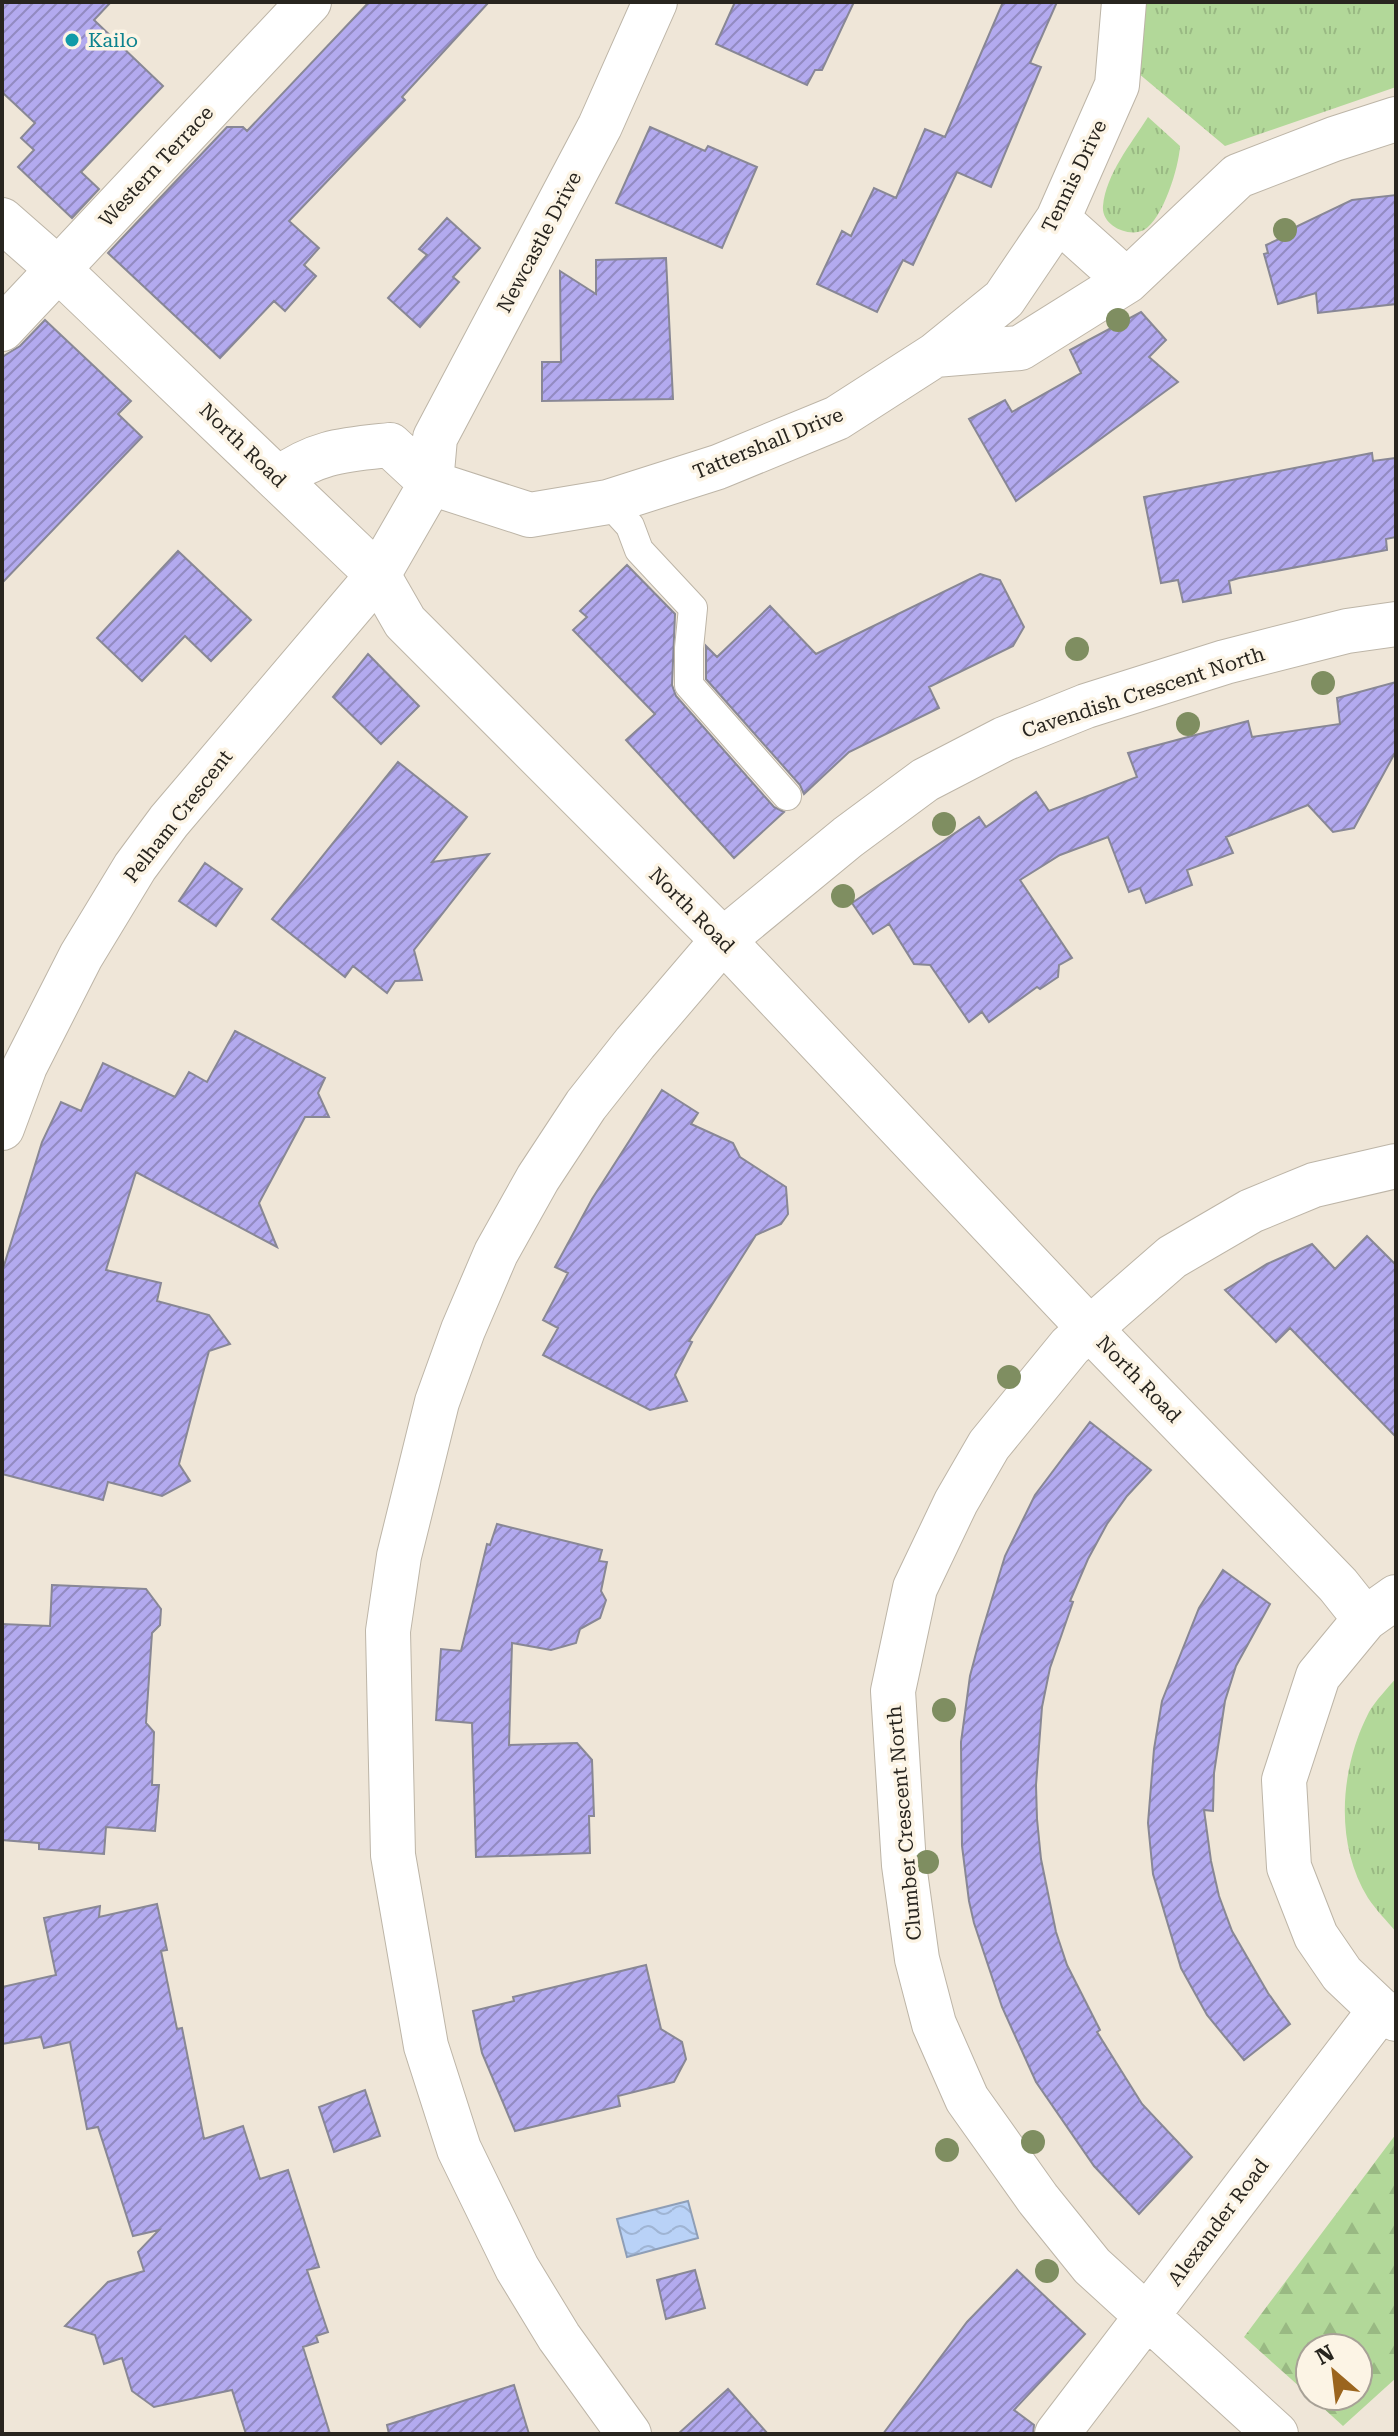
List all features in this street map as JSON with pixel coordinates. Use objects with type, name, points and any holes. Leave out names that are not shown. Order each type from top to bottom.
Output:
[{"type":"street","name":"Western Terrace","points":[[2,329],[309,2]]},
{"type":"street","name":"Newcastle Drive","points":[[431,483],[435,438],[600,126],[655,2]]},
{"type":"street","name":"Tennis Drive","points":[[935,355],[1004,299],[1058,219],[1117,85],[1124,2]]},
{"type":"street","name":"Tattershall Drive","points":[[278,479],[302,462],[336,451],[390,445],[431,483],[530,515],[608,502],[718,467],[837,418],[935,355],[1020,348],[1127,281],[1238,176],[1396,119]]},
{"type":"street","points":[[1058,219],[1127,281]]},
{"type":"street","name":"North Road","points":[[2,220],[59,270],[378,575],[405,622],[723,940],[1091,1330],[1338,1585],[1380,1608]]},
{"type":"street","points":[[378,575],[431,483]]},
{"type":"street","name":"Pelham Crescent","points":[[2,1128],[25,1066],[81,956],[135,867],[169,821],[378,575]]},
{"type":"street","name":"Cavendish Crescent North","points":[[629,2434],[559,2337],[495,2225],[459,2149],[426,2046],[393,1855],[388,1631],[399,1556],[437,1402],[463,1330],[496,1253],[538,1178],[586,1105],[723,940],[815,863],[925,780],[1004,739],[1086,706],[1225,662],[1347,631],[1396,624]]},
{"type":"street","name":"Clumber Crescent North","points":[[1276,2434],[1092,2266],[1038,2199],[967,2099],[934,2024],[917,1959],[904,1865],[893,1691],[915,1588],[956,1502],[989,1445],[1070,1346],[1172,1257],[1251,1211],[1314,1185],[1396,1166]]},
{"type":"street","points":[[1380,1608],[1318,1676],[1284,1780],[1289,1867],[1316,1936],[1342,1974],[1388,2014]]},
{"type":"street","name":"Alexander Road","points":[[1057,2434],[1388,2014]]},
{"type":"lane","points":[[608,502],[630,526],[639,550],[693,608],[689,685],[787,796]]},
{"type":"green space","points":[[1135,2],[1396,2],[1396,87],[1225,146],[1138,73]]},
{"type":"green space","points":[[1148,117],[1180,146],[1179,155],[1169,192],[1158,215],[1144,230],[1123,231],[1106,219],[1103,206],[1105,194],[1114,171]]},
{"type":"green space","points":[[1396,1678],[1396,1932],[1368,1898],[1357,1877],[1346,1830],[1345,1805],[1347,1781],[1359,1734],[1369,1712]]},
{"type":"green space","points":[[1396,2134],[1396,2378],[1374,2398],[1374,2332],[1294,2332],[1294,2382],[1244,2337]]},
{"type":"green space","points":[[1327,2412],[1358,2412],[1343,2426]]},
{"type":"water","points":[[688,2201],[698,2238],[627,2257],[617,2219]]},
{"type":"building","points":[[2,2],[111,2],[94,20],[163,86],[81,172],[99,189],[72,218],[18,167],[34,150],[21,138],[35,123],[2,92]]},
{"type":"building","points":[[369,2],[489,2],[402,97],[405,100],[289,221],[319,248],[304,265],[316,276],[285,311],[274,301],[220,358],[108,253],[227,127],[243,127],[247,131]]},
{"type":"building","points":[[735,2],[854,2],[822,70],[815,70],[807,85],[716,44]]},
{"type":"building","points":[[1003,2],[1057,2],[1030,63],[1041,67],[991,187],[957,172],[913,265],[903,260],[877,312],[817,284],[842,231],[851,236],[874,188],[896,198],[925,129],[945,137]]},
{"type":"building","points":[[650,127],[705,151],[708,146],[757,167],[722,248],[616,203]]},
{"type":"building","points":[[1396,195],[1396,304],[1318,313],[1316,293],[1278,304],[1264,254],[1268,253],[1266,245],[1286,236],[1285,232],[1352,200]]},
{"type":"building","points":[[447,218],[480,248],[453,277],[459,282],[420,327],[388,298],[427,255],[419,249]]},
{"type":"building","points":[[666,258],[673,399],[542,401],[542,362],[561,362],[560,271],[596,294],[596,260]]},
{"type":"building","points":[[1141,312],[1166,340],[1149,357],[1178,382],[1016,501],[969,419],[1005,400],[1012,412],[1081,373],[1070,350]]},
{"type":"building","points":[[45,320],[131,401],[118,414],[142,437],[2,583],[2,357],[20,346]]},
{"type":"building","points":[[1372,453],[1373,461],[1396,458],[1396,537],[1386,539],[1387,550],[1239,578],[1229,581],[1231,593],[1183,602],[1178,580],[1161,583],[1144,497]]},
{"type":"building","points":[[178,551],[251,620],[211,661],[185,636],[142,681],[97,638]]},
{"type":"building","points":[[627,565],[675,614],[672,685],[676,696],[774,807],[784,812],[734,858],[626,740],[655,714],[573,630],[587,617],[580,611]]},
{"type":"building","points":[[980,574],[1000,580],[1024,627],[1013,646],[929,687],[939,708],[849,752],[804,794],[800,785],[706,679],[706,646],[717,657],[770,606],[816,654]]},
{"type":"building","points":[[368,654],[419,706],[381,744],[333,697]]},
{"type":"building","points":[[1396,682],[1396,751],[1354,828],[1333,832],[1308,805],[1226,837],[1233,853],[1187,870],[1192,885],[1146,903],[1140,888],[1129,892],[1108,837],[1060,855],[1020,880],[1072,958],[1059,965],[1058,977],[1040,989],[1037,987],[989,1022],[982,1012],[969,1022],[930,965],[914,964],[889,924],[873,934],[852,903],[979,817],[986,827],[1036,792],[1049,811],[1137,777],[1128,753],[1248,721],[1252,737],[1340,724],[1337,698]]},
{"type":"building","points":[[398,762],[467,817],[432,862],[489,854],[414,950],[422,980],[395,981],[387,993],[353,966],[345,977],[272,919]]},
{"type":"building","points":[[205,863],[242,889],[216,926],[179,901]]},
{"type":"building","points":[[235,1031],[325,1078],[318,1093],[329,1117],[305,1117],[259,1203],[277,1247],[136,1172],[106,1270],[161,1283],[157,1301],[209,1315],[230,1344],[209,1351],[179,1464],[190,1481],[162,1496],[108,1482],[103,1500],[2,1474],[2,1272],[42,1142],[61,1102],[81,1111],[103,1063],[175,1097],[189,1072],[207,1082]]},
{"type":"building","points":[[662,1090],[698,1113],[691,1124],[733,1143],[740,1157],[786,1187],[788,1214],[781,1224],[756,1235],[689,1341],[692,1342],[675,1375],[687,1401],[650,1410],[543,1355],[558,1328],[543,1320],[568,1273],[555,1267],[592,1199]]},
{"type":"building","points":[[1367,1236],[1396,1265],[1396,1437],[1290,1328],[1276,1342],[1225,1290],[1267,1264],[1312,1244],[1335,1269]]},
{"type":"building","points":[[1090,1422],[1151,1470],[1107,1524],[1070,1601],[1073,1602],[1050,1668],[1042,1707],[1036,1785],[1037,1819],[1041,1859],[1056,1932],[1067,1965],[1100,2030],[1097,2032],[1142,2104],[1192,2157],[1139,2214],[1094,2166],[1036,2082],[1002,2007],[974,1923],[962,1846],[961,1742],[970,1676],[980,1638],[1005,1556],[1035,1495]]},
{"type":"building","points":[[497,1524],[602,1550],[599,1561],[607,1562],[601,1591],[606,1600],[600,1618],[580,1629],[576,1643],[551,1650],[512,1643],[509,1745],[577,1743],[592,1760],[594,1816],[589,1816],[590,1853],[476,1857],[472,1723],[436,1720],[441,1649],[461,1651],[487,1544],[490,1545]]},
{"type":"building","points":[[1223,1570],[1270,1604],[1236,1666],[1225,1701],[1214,1773],[1213,1811],[1204,1810],[1211,1861],[1232,1931],[1290,2024],[1244,2060],[1207,2015],[1181,1968],[1153,1874],[1148,1823],[1154,1749],[1162,1701],[1199,1608]]},
{"type":"building","points":[[52,1585],[146,1589],[161,1609],[160,1625],[152,1633],[146,1723],[154,1732],[152,1785],[159,1785],[155,1831],[106,1827],[104,1854],[39,1849],[39,1843],[2,1840],[2,1624],[50,1626]]},
{"type":"building","points":[[157,1904],[167,1950],[161,1951],[177,2029],[182,2028],[204,2139],[243,2126],[260,2179],[288,2170],[319,2267],[307,2270],[328,2332],[316,2336],[318,2342],[303,2347],[330,2434],[246,2434],[232,2390],[154,2407],[132,2391],[122,2358],[104,2364],[95,2335],[65,2326],[108,2282],[144,2271],[138,2252],[159,2230],[133,2236],[98,2127],[87,2129],[70,2042],[44,2048],[41,2037],[2,2044],[2,1987],[56,1975],[44,1918],[100,1906],[99,1917]]},
{"type":"building","points":[[646,1965],[661,2029],[682,2042],[686,2059],[674,2082],[618,2096],[620,2106],[515,2131],[482,2053],[473,2011],[514,2001],[513,1997]]},
{"type":"building","points":[[365,2090],[380,2136],[334,2152],[319,2107]]},
{"type":"building","points":[[695,2270],[705,2308],[666,2319],[657,2280]]},
{"type":"building","points":[[1017,2270],[1085,2334],[1014,2410],[1034,2425],[1033,2434],[883,2434],[967,2322]]},
{"type":"building","points":[[514,2385],[529,2434],[389,2434],[387,2425]]},
{"type":"building","points":[[728,2389],[768,2434],[678,2434]]},
{"type":"place","name":"Kailo","points":[[72,40]]}]
